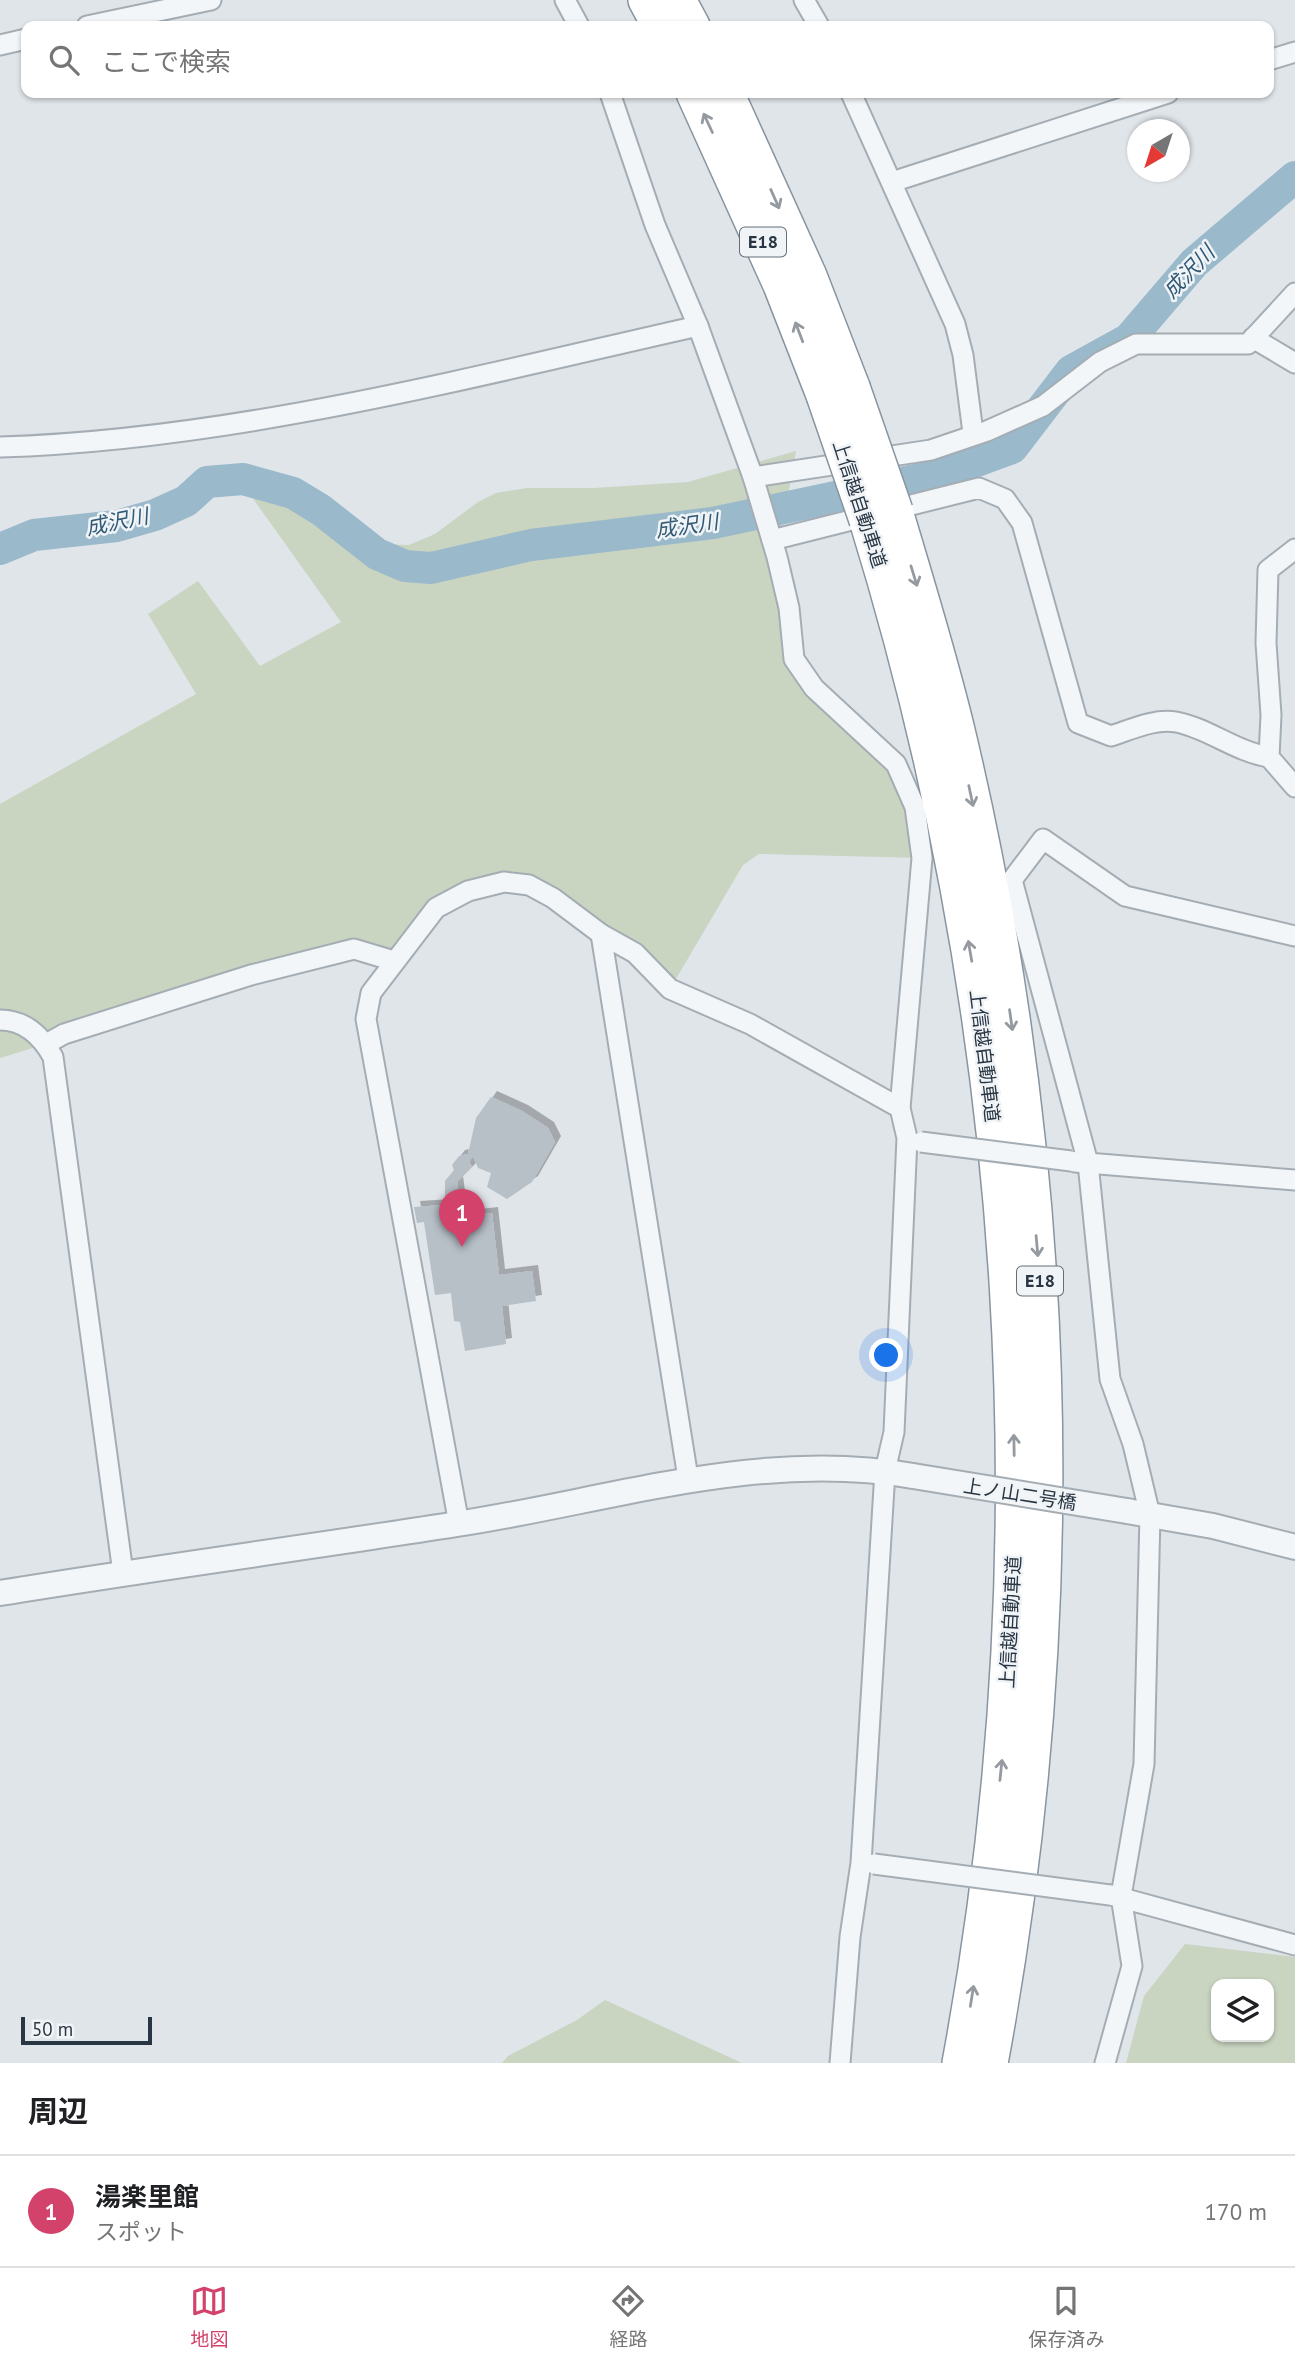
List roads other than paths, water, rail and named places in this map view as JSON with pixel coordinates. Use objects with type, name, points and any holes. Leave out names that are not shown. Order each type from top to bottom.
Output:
[{"type":"highway","points":[[646,0],[657,21]]},
{"type":"highway","points":[[678,0],[689,21]]},
{"type":"highway","name":"上信越自動車道","points":[[696,98],[781,285],[838,391]]},
{"type":"highway","name":"上信越自動車道","points":[[728,98],[809,276],[838,391],[959,738],[1006,982],[1038,1248],[1047,1489],[1042,1626],[1021,1874],[990,2063]]},
{"type":"highway","name":"上信越自動車道","points":[[881,515],[901,631],[954,861],[976,986],[1006,1247],[1015,1508],[1012,1626],[1003,1754],[990,1870],[960,2063]]},
{"type":"street","points":[[111,21],[211,0]]},
{"type":"street","points":[[565,0],[576,21]]},
{"type":"street","points":[[804,0],[816,21]]},
{"type":"street","points":[[0,44],[21,40]]},
{"type":"street","points":[[1274,58],[1295,52]]},
{"type":"street","points":[[612,98],[655,225],[698,326],[753,477],[789,608],[794,659],[814,688],[896,764],[915,807],[922,858],[901,1108],[914,1140],[894,1433],[885,1471],[868,1863],[850,1937],[840,2063]]},
{"type":"street","points":[[853,98],[955,324],[964,355],[973,433]]},
{"type":"street","points":[[892,181],[1152,98]]},
{"type":"street","points":[[753,477],[931,450],[973,433],[987,431],[1043,406],[1100,362],[1136,344],[1248,344],[1295,293]]},
{"type":"street","points":[[0,447],[55,446],[224,426],[498,371],[698,326]]},
{"type":"street","points":[[1253,338],[1295,363]]},
{"type":"street","points":[[772,540],[979,488],[1004,499],[1022,523],[1078,723],[1111,736],[1147,724],[1175,722],[1253,755],[1269,757],[1295,787]]},
{"type":"street","points":[[1269,757],[1272,715],[1265,643],[1268,570],[1295,549]]},
{"type":"street","points":[[1105,2063],[1132,1966],[1116,1895],[1144,1764],[1139,1513],[1133,1444],[1110,1379],[1079,1162],[1012,880],[1043,839],[1125,896],[1295,936]]},
{"type":"street","points":[[459,1524],[366,1019],[371,993],[436,908],[468,891],[504,882],[529,885],[553,898],[601,934],[635,953],[670,989],[750,1024],[901,1108]]},
{"type":"street","points":[[601,934],[688,1478]]},
{"type":"street","points":[[46,1044],[64,1034],[239,979],[354,949],[394,961]]},
{"type":"street","points":[[0,1020],[32,1030],[46,1044],[53,1057],[123,1573]]},
{"type":"street","points":[[914,1140],[1079,1162],[1295,1181]]},
{"type":"street","name":"上ノ山二号橋","points":[[0,1593],[459,1524],[688,1478],[783,1469],[885,1471],[1213,1526],[1295,1547]]},
{"type":"street","points":[[868,1863],[1116,1895],[1295,1945]]},
{"type":"waterway","name":"成沢川","points":[[0,549],[34,535],[117,526],[155,515],[186,501],[207,482],[243,479],[293,493],[321,510],[377,554],[405,566],[431,568],[531,545],[713,523],[939,475],[1012,448],[1071,371],[1129,339],[1194,263],[1295,177]]},
{"type":"place","name":"湯楽里館","points":[[462,1247]]}]
